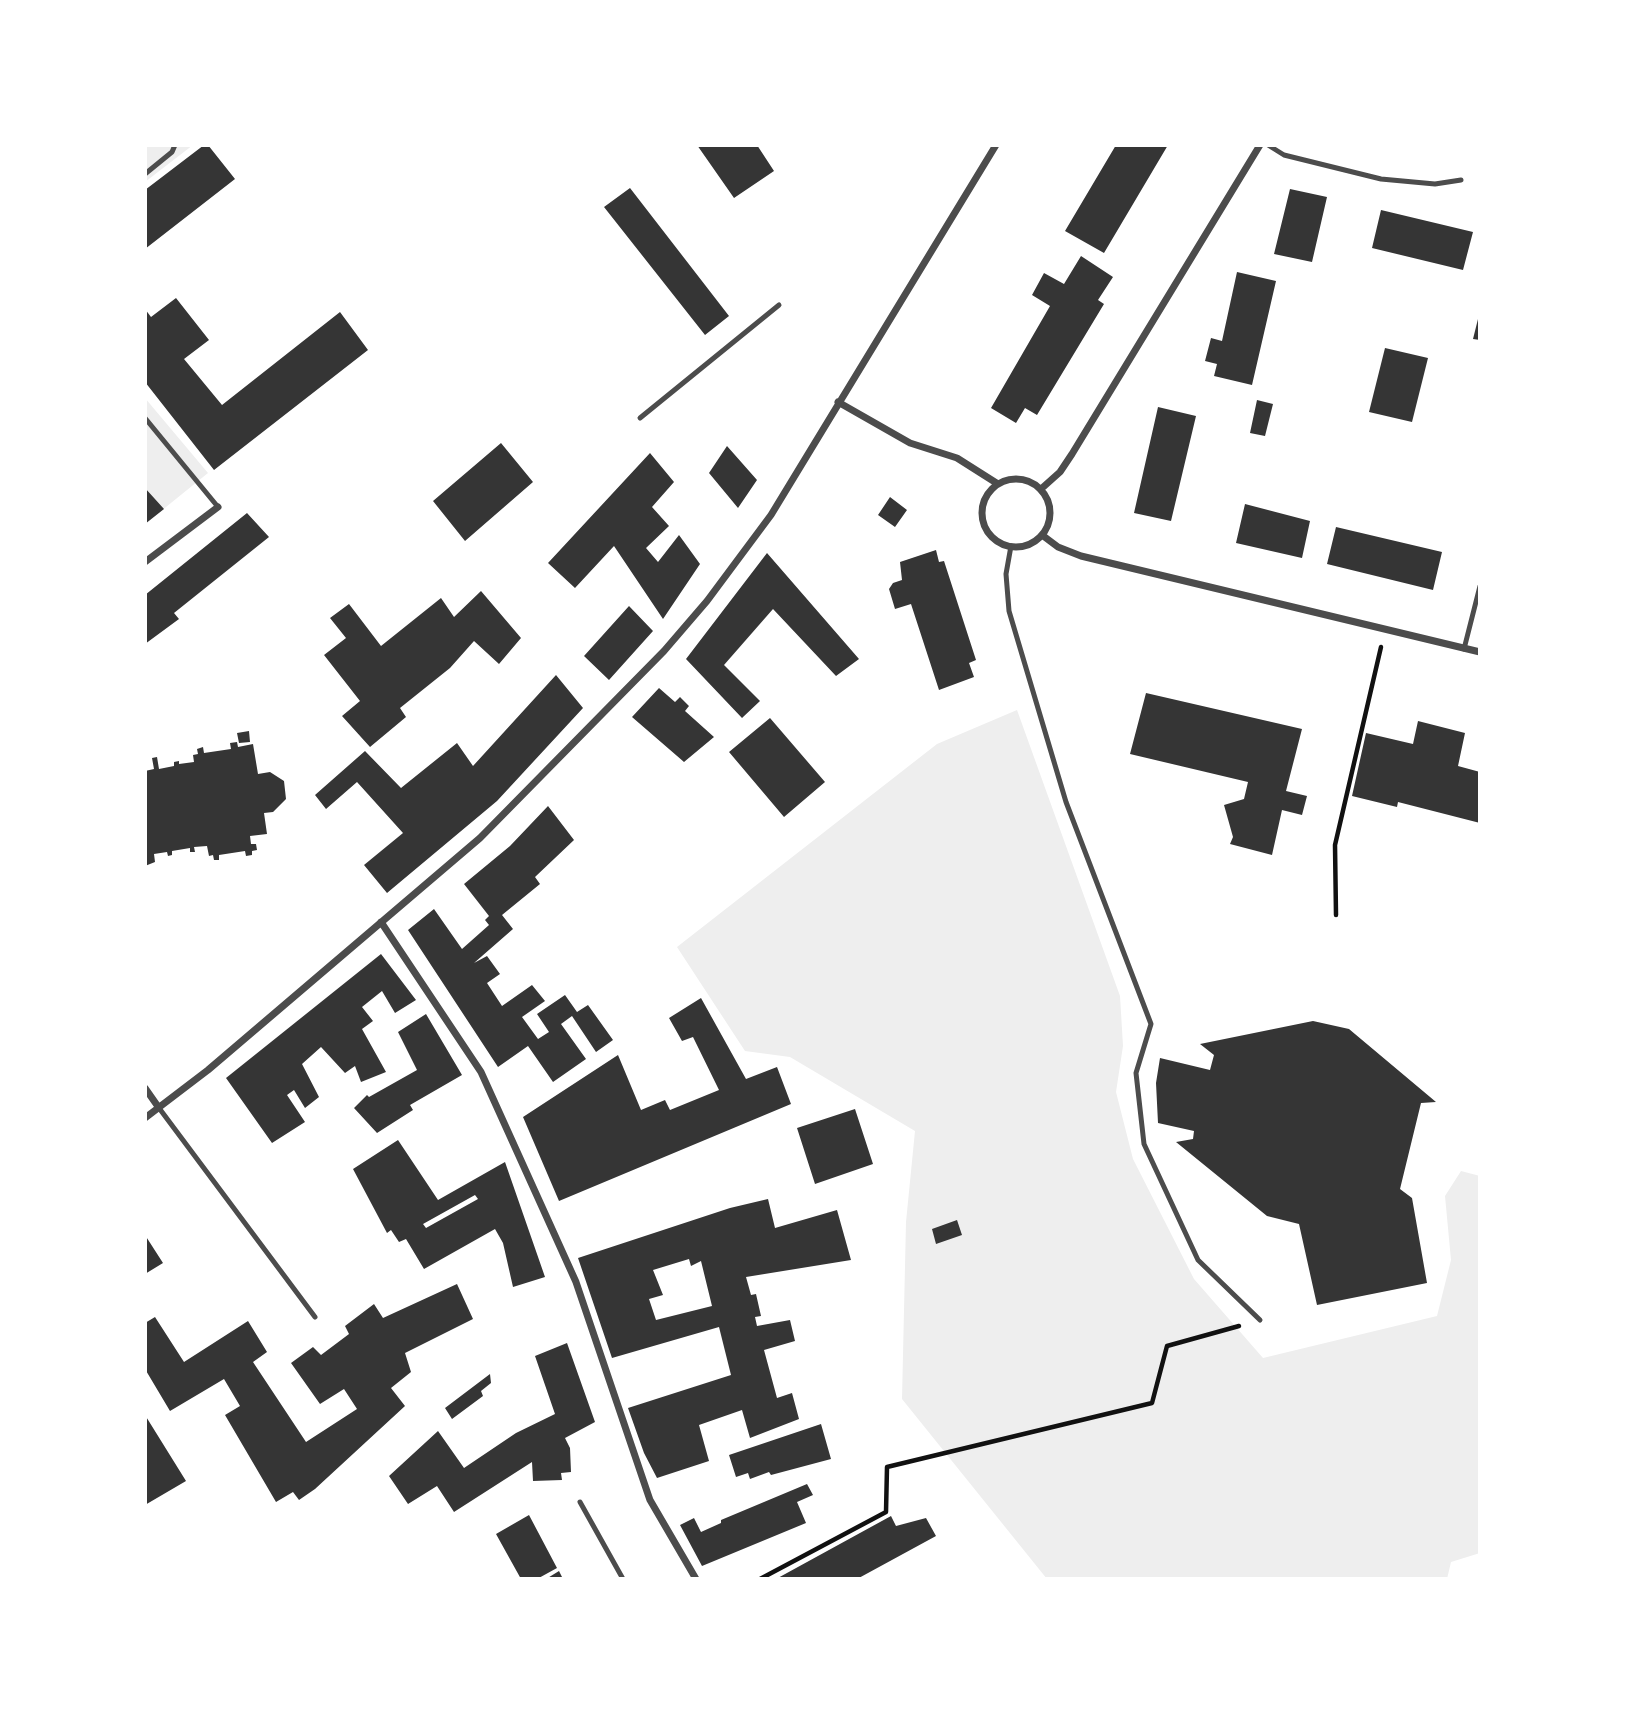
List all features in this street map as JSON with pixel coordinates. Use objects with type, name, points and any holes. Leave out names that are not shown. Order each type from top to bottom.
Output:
[{"type":"street","points":[[145,1118],[480,838],[543,778],[664,651],[707,601],[771,515],[996,145]]},
{"type":"street","points":[[1041,489],[1060,472],[1072,454],[1261,145]]},
{"type":"street","points":[[838,402],[910,443],[957,458],[998,484]]},
{"type":"street","points":[[1017,478],[1033,483],[1041,489],[1051,509],[1048,526],[1042,536],[1024,546],[1011,546],[993,538],[984,524],[982,508],[989,492],[998,484],[1017,478]]},
{"type":"street","points":[[145,562],[218,507]]},
{"type":"street","points":[[1042,536],[1080,555],[1480,652]]},
{"type":"street","points":[[381,922],[481,1072],[576,1282],[650,1500],[696,1579]]},
{"type":"street","points":[[145,1088],[159,1108]]},
{"type":"lane","points":[[145,174],[172,152],[176,145]]},
{"type":"lane","points":[[1268,145],[1284,155],[1381,180],[1422,184],[1461,180]]},
{"type":"lane","points":[[640,418],[779,305]]},
{"type":"lane","points":[[145,418],[218,507]]},
{"type":"lane","points":[[1011,546],[1006,574],[1009,611],[1066,802],[1151,1024],[1136,1073],[1144,1144],[1198,1260],[1260,1320]]},
{"type":"lane","points":[[1464,649],[1480,586]]},
{"type":"lane","points":[[159,1108],[315,1317]]},
{"type":"lane","points":[[580,1502],[623,1579]]},
{"type":"path","points":[[1336,915],[1335,845],[1385,629]]},
{"type":"path","points":[[760,1579],[886,1512],[887,1467],[1152,1403],[1167,1346],[1260,1320]]},
{"type":"shaded area","points":[[145,145],[193,145],[145,182]]},
{"type":"shaded area","points":[[145,398],[208,473],[145,524]]},
{"type":"shaded area","points":[[1017,710],[1120,996],[1123,1046],[1116,1092],[1133,1159],[1194,1279],[1263,1358],[1437,1316],[1451,1260],[1445,1196],[1461,1171],[1480,1176],[1480,1553],[1451,1562],[1447,1579],[1047,1579],[902,1399],[906,1222],[915,1131],[790,1057],[745,1051],[677,947],[937,744]]},
{"type":"building","points":[[204,145],[208,145],[235,179],[145,249],[145,190]]},
{"type":"building","points":[[697,145],[757,145],[774,171],[734,198]]},
{"type":"building","points":[[1116,145],[1168,145],[1104,253],[1065,231]]},
{"type":"building","points":[[630,188],[729,316],[705,335],[604,207]]},
{"type":"building","points":[[1290,189],[1327,197],[1312,262],[1274,254]]},
{"type":"building","points":[[1381,210],[1473,232],[1463,270],[1372,248]]},
{"type":"building","points":[[1081,256],[1113,277],[1098,300],[1104,304],[1037,415],[1025,408],[1016,423],[991,408],[1050,306],[1032,295],[1044,273],[1064,284]]},
{"type":"building","points":[[1237,272],[1276,281],[1252,385],[1214,376],[1217,364],[1205,361],[1211,338],[1222,341]]},
{"type":"building","points":[[176,298],[209,340],[184,359],[222,405],[340,312],[368,350],[214,470],[145,382],[145,309],[151,317]]},
{"type":"building","points":[[1480,315],[1480,340],[1473,339]]},
{"type":"building","points":[[1385,348],[1428,358],[1412,422],[1369,412]]},
{"type":"building","points":[[1257,400],[1273,404],[1265,436],[1250,433]]},
{"type":"building","points":[[1158,407],[1196,416],[1171,521],[1134,513]]},
{"type":"building","points":[[501,443],[533,482],[465,541],[433,501]]},
{"type":"building","points":[[727,446],[757,480],[738,508],[709,473]]},
{"type":"building","points":[[650,453],[674,482],[652,507],[669,526],[646,548],[658,562],[679,535],[700,564],[663,619],[614,546],[575,588],[548,563]]},
{"type":"building","points":[[145,488],[164,509],[145,524]]},
{"type":"building","points":[[890,497],[907,510],[895,527],[878,515]]},
{"type":"building","points":[[1245,504],[1310,521],[1302,558],[1236,543]]},
{"type":"building","points":[[247,513],[269,537],[174,613],[179,619],[145,644],[145,595]]},
{"type":"building","points":[[1336,527],[1442,552],[1433,590],[1327,564]]},
{"type":"building","points":[[936,550],[939,562],[944,561],[976,660],[969,663],[974,677],[939,690],[911,604],[895,609],[889,589],[893,583],[902,580],[900,562]]},
{"type":"building","points":[[767,553],[859,659],[836,676],[773,609],[724,665],[760,701],[742,718],[686,659]]},
{"type":"building","points":[[481,591],[521,638],[499,664],[474,641],[450,668],[400,708],[406,717],[370,747],[342,716],[360,701],[324,655],[346,638],[330,618],[349,604],[381,646],[441,598],[454,617]]},
{"type":"building","points":[[629,606],[653,631],[609,680],[584,656]]},
{"type":"building","points":[[556,675],[583,708],[497,801],[387,893],[364,865],[403,833],[357,782],[326,809],[315,795],[365,751],[401,788],[457,743],[473,766]]},
{"type":"building","points":[[659,688],[675,702],[680,697],[689,706],[685,711],[714,737],[684,762],[632,717]]},
{"type":"building","points":[[1146,693],[1302,729],[1286,791],[1307,796],[1302,815],[1282,810],[1272,855],[1230,844],[1233,837],[1224,805],[1244,799],[1248,782],[1130,754]]},
{"type":"building","points":[[770,718],[825,782],[784,817],[729,752]]},
{"type":"building","points":[[1418,721],[1465,733],[1458,766],[1480,772],[1480,823],[1398,802],[1397,807],[1352,796],[1366,733],[1413,744]]},
{"type":"building","points":[[249,731],[250,742],[239,743],[237,733]]},
{"type":"building","points":[[237,742],[238,747],[253,744],[258,774],[270,772],[284,781],[286,799],[273,812],[264,813],[267,834],[250,836],[251,844],[256,844],[257,850],[246,856],[245,851],[219,855],[219,860],[214,860],[213,855],[209,856],[207,846],[194,847],[195,852],[190,852],[190,848],[172,851],[172,855],[168,856],[167,852],[154,854],[155,862],[145,866],[145,771],[154,769],[152,758],[157,757],[159,769],[174,766],[174,762],[179,761],[179,764],[194,762],[193,755],[198,754],[197,749],[203,747],[204,753],[231,749],[230,743]]},
{"type":"building","points":[[548,806],[574,840],[535,877],[540,884],[502,915],[513,929],[474,963],[487,956],[500,974],[487,983],[502,1006],[532,985],[545,1001],[522,1017],[538,1039],[549,1032],[537,1014],[565,995],[577,1012],[588,1005],[613,1040],[596,1052],[572,1016],[561,1024],[586,1059],[553,1082],[528,1046],[498,1067],[408,930],[434,909],[462,949],[489,925],[485,920],[489,916],[464,884],[510,846]]},
{"type":"building","points":[[381,954],[416,1000],[395,1013],[382,991],[362,1007],[373,1021],[362,1029],[386,1072],[361,1082],[355,1066],[345,1073],[321,1047],[302,1064],[319,1097],[305,1108],[294,1090],[287,1095],[305,1122],[272,1143],[226,1078]]},
{"type":"building","points":[[701,998],[746,1079],[777,1067],[791,1104],[559,1201],[523,1117],[618,1055],[641,1110],[665,1100],[670,1110],[719,1090],[693,1037],[682,1041],[669,1018]]},
{"type":"building","points":[[426,1014],[462,1075],[410,1105],[413,1110],[377,1133],[354,1108],[367,1095],[369,1097],[417,1070],[398,1032]]},
{"type":"building","points":[[1313,1021],[1349,1029],[1436,1102],[1421,1103],[1400,1189],[1412,1198],[1427,1283],[1317,1305],[1299,1224],[1267,1216],[1176,1142],[1193,1139],[1194,1131],[1158,1123],[1156,1083],[1160,1058],[1210,1070],[1214,1055],[1200,1044]]},
{"type":"building","points":[[855,1109],[873,1164],[815,1184],[797,1128]]},
{"type":"building","points":[[398,1140],[438,1200],[505,1162],[545,1277],[513,1287],[503,1243],[495,1229],[424,1269],[406,1239],[399,1242],[391,1230],[387,1233],[353,1169]],"holes":[[[475,1195],[478,1199],[426,1228],[423,1224]]]},
{"type":"building","points":[[768,1199],[775,1228],[837,1210],[851,1260],[746,1277],[751,1295],[756,1294],[761,1316],[755,1317],[757,1326],[790,1320],[795,1341],[764,1350],[777,1398],[792,1393],[799,1419],[750,1438],[742,1410],[699,1425],[709,1461],[657,1478],[644,1453],[628,1408],[731,1375],[719,1327],[612,1358],[578,1258],[730,1208]],"holes":[[[689,1259],[691,1266],[701,1261],[712,1306],[656,1320],[649,1299],[663,1295],[653,1270]]]},
{"type":"building","points":[[957,1220],[962,1235],[936,1244],[932,1229]]},
{"type":"building","points":[[145,1235],[163,1263],[145,1274]]},
{"type":"building","points":[[457,1284],[473,1319],[405,1353],[411,1372],[391,1388],[405,1406],[315,1489],[299,1500],[293,1492],[276,1502],[225,1415],[240,1406],[224,1379],[170,1411],[145,1369],[145,1323],[155,1317],[184,1362],[248,1321],[267,1352],[253,1362],[306,1442],[357,1409],[344,1389],[320,1404],[291,1363],[313,1347],[321,1355],[349,1334],[345,1326],[374,1304],[383,1318]]},
{"type":"building","points":[[567,1343],[595,1422],[565,1438],[570,1448],[571,1472],[561,1473],[562,1480],[533,1481],[532,1462],[454,1512],[437,1486],[408,1504],[389,1476],[438,1431],[464,1468],[516,1433],[555,1414],[535,1356]]},
{"type":"building","points":[[490,1374],[491,1383],[481,1391],[483,1396],[452,1419],[445,1408]]},
{"type":"building","points":[[145,1415],[186,1481],[145,1505]]},
{"type":"building","points":[[821,1424],[831,1459],[771,1475],[769,1472],[750,1479],[748,1473],[736,1477],[729,1455]]},
{"type":"building","points":[[807,1484],[813,1495],[797,1502],[806,1523],[702,1566],[680,1525],[694,1518],[701,1532],[721,1523],[721,1520]]},
{"type":"building","points":[[529,1515],[557,1568],[537,1579],[521,1579],[496,1534]]},
{"type":"building","points":[[891,1516],[896,1526],[926,1518],[936,1536],[857,1579],[776,1579]]},
{"type":"building","points":[[559,1571],[563,1579],[546,1579]]}]
